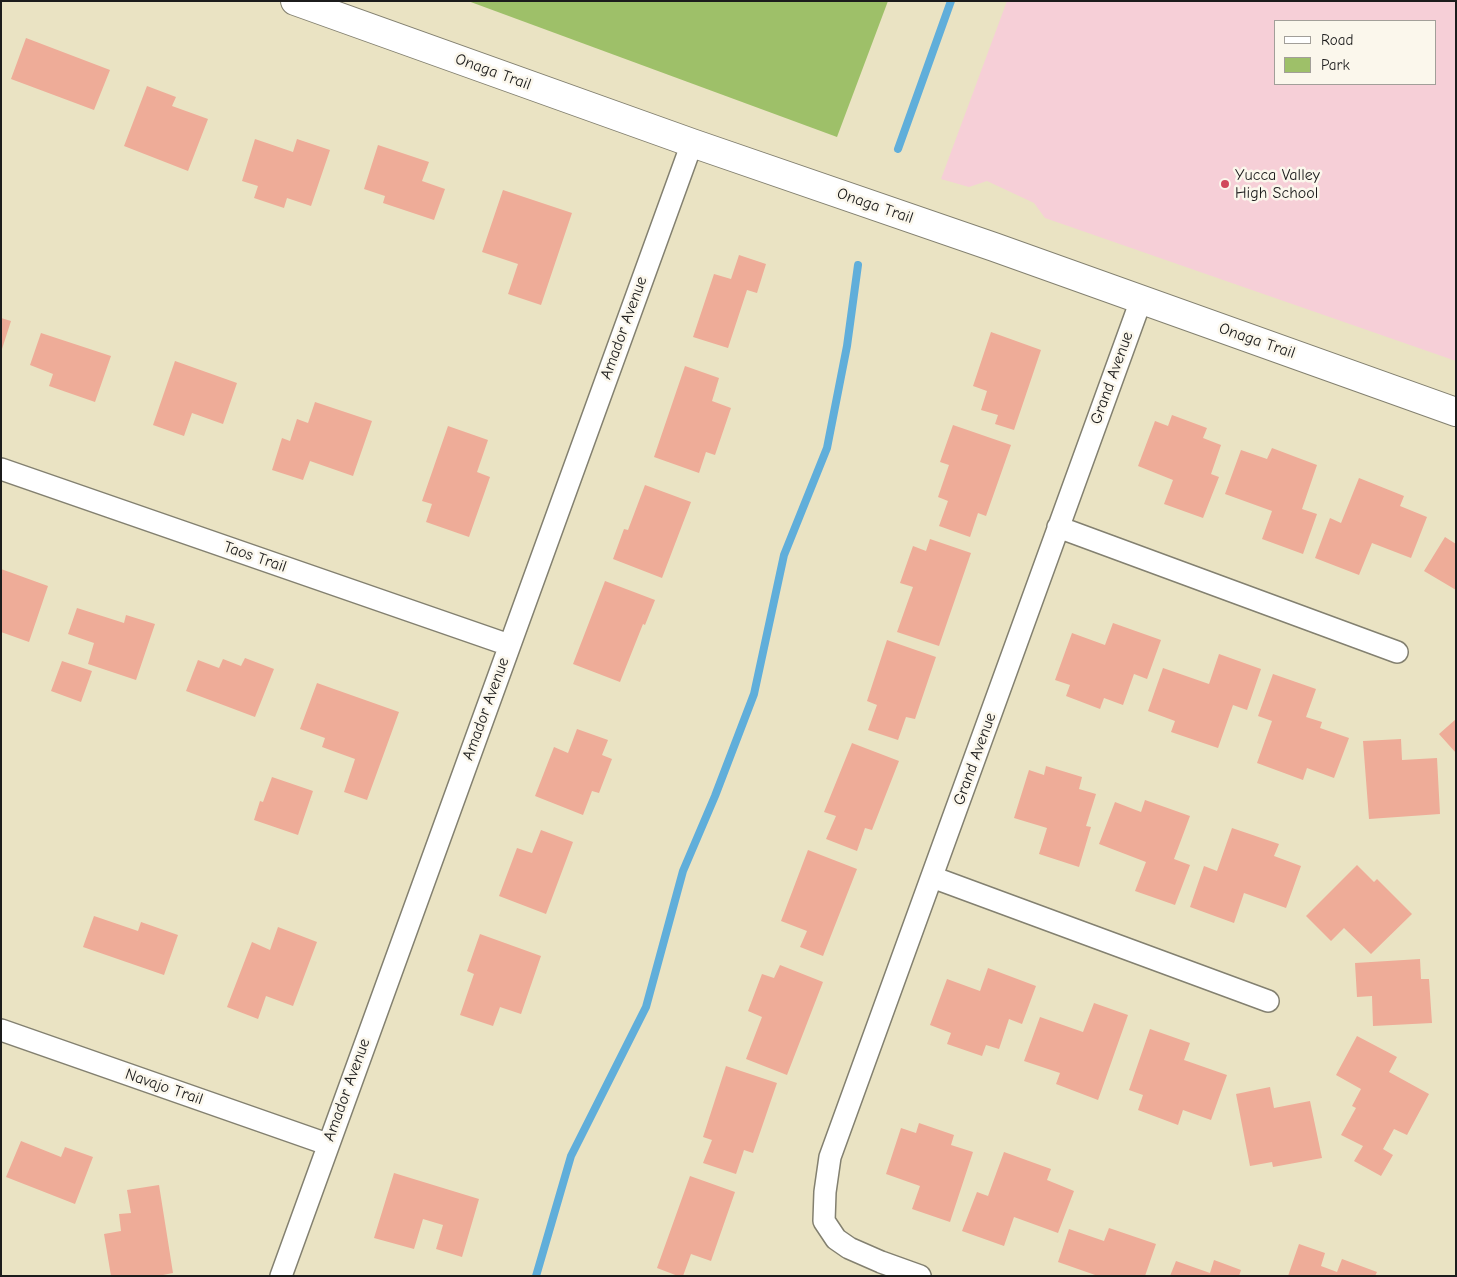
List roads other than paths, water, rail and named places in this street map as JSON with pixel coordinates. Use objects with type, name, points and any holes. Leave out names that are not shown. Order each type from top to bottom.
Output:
[{"type":"street","name":"Onaga Trail","points":[[295,1],[1456,412]]},
{"type":"street","name":"Amador Avenue","points":[[281,1276],[327,1144],[692,143]]},
{"type":"street","name":"Grand Avenue","points":[[920,1276],[849,1248],[836,1239],[824,1221],[825,1192],[830,1157],[1141,300]]},
{"type":"street","name":"Taos Trail","points":[[1,469],[509,645]]},
{"type":"street","points":[[1058,527],[1397,652]]},
{"type":"street","points":[[932,877],[1268,1001]]},
{"type":"street","name":"Navajo Trail","points":[[1,1030],[327,1144]]},
{"type":"waterway","points":[[898,149],[951,1]]},
{"type":"waterway","points":[[536,1276],[571,1156],[646,1007],[683,871],[715,796],[754,694],[784,555],[827,448],[847,346],[858,265]]},
{"type":"place","name":"Yucca Valley High School","points":[[1225,184]]}]
